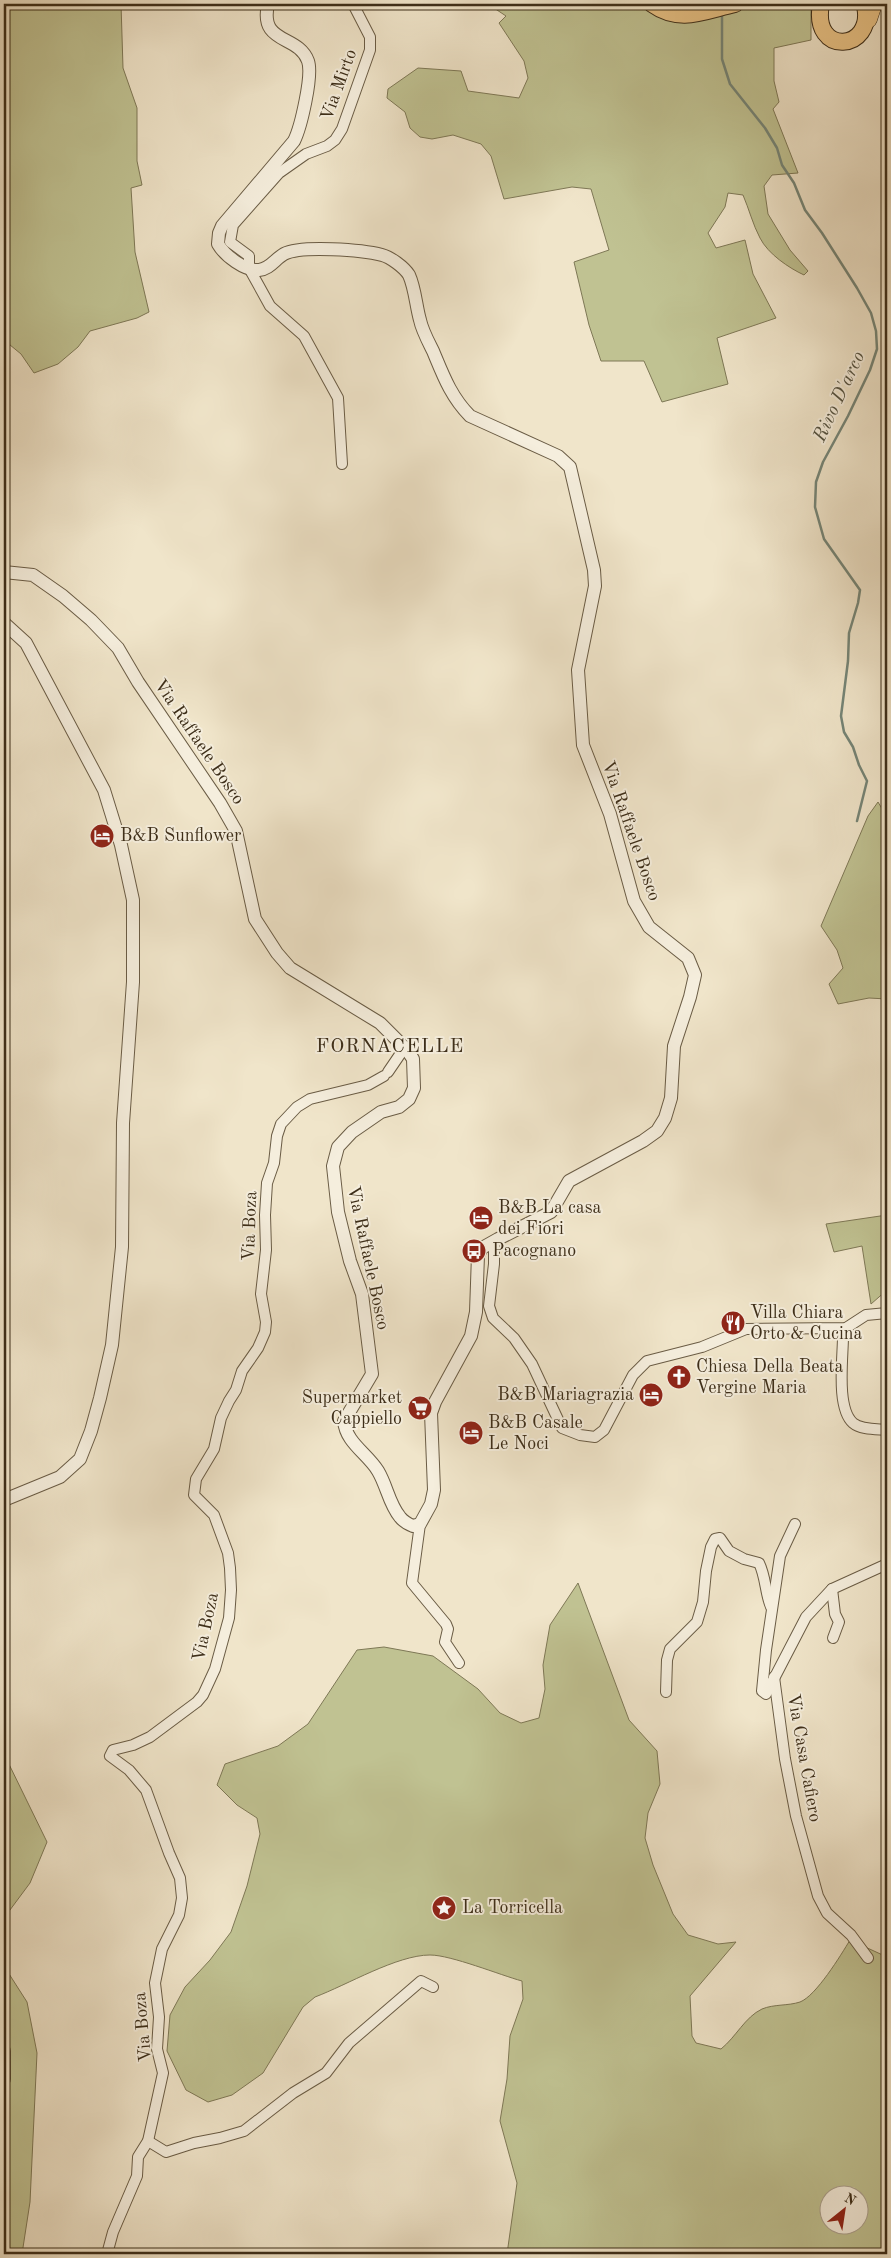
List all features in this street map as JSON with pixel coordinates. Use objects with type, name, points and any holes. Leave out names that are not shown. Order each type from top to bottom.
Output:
[{"type":"main road","points":[[652,4],[662,12],[673,15],[700,12],[735,4]]},
{"type":"main road","points":[[821,4],[821,27],[825,35],[840,43],[855,38],[868,9]]},
{"type":"street","points":[[268,4],[265,17],[273,35],[301,51],[308,61],[306,99],[298,132],[294,140],[218,232],[217,240],[228,256],[248,268],[270,306],[304,336],[338,398],[342,464]]},
{"type":"street","name":"Via Mirto","points":[[248,268],[249,256],[230,242],[233,225],[279,173],[306,154],[327,146],[335,140],[349,111],[370,50],[370,37],[353,4]]},
{"type":"street","name":"Via Raffaele Bosco","points":[[4,572],[33,575],[63,596],[91,620],[118,648],[138,682],[220,803],[236,831],[255,918],[277,953],[290,968],[380,1023],[407,1050],[413,1059],[415,1080],[413,1093],[409,1099],[398,1107],[381,1112],[352,1132],[338,1147],[333,1166],[338,1212],[350,1261],[362,1294],[372,1374],[344,1421],[345,1430],[350,1440],[363,1451],[379,1472],[400,1518],[412,1526],[420,1524],[431,1504],[434,1490],[431,1413],[435,1402],[471,1336],[476,1312],[478,1255],[482,1248],[551,1212],[569,1181],[643,1141],[657,1131],[665,1118],[671,1098],[674,1046],[695,976],[688,958],[649,927],[634,901],[610,814],[583,745],[578,670],[596,586],[574,478],[570,467],[558,456],[470,416],[461,407],[450,392],[420,322],[409,276],[389,258],[381,255],[344,250],[305,250],[284,254],[270,266],[259,270],[248,268]]},
{"type":"street","points":[[4,623],[26,643],[104,790],[121,845],[133,900],[133,982],[123,1123],[122,1247],[112,1345],[91,1431],[80,1459],[60,1477],[4,1500]]},
{"type":"street","name":"Via Boza","points":[[107,2254],[113,2232],[137,2176],[138,2157],[148,2141],[163,2073],[157,2044],[160,2017],[155,1983],[162,1949],[179,1915],[182,1898],[180,1878],[169,1854],[146,1790],[128,1770],[110,1756],[113,1750],[134,1745],[150,1736],[196,1702],[203,1695],[215,1669],[228,1618],[231,1590],[228,1553],[214,1516],[194,1495],[194,1487],[199,1471],[208,1462],[214,1449],[221,1418],[236,1390],[242,1371],[258,1348],[265,1332],[266,1322],[261,1294],[266,1250],[265,1215],[267,1183],[274,1162],[277,1136],[281,1124],[297,1107],[310,1099],[375,1083],[386,1074],[403,1050],[407,1050]]},
{"type":"street","points":[[494,1242],[494,1264],[489,1306],[493,1318],[514,1338],[532,1364],[562,1428],[580,1435],[594,1437],[604,1430],[633,1375],[647,1361],[702,1347],[746,1329],[846,1328],[866,1315],[887,1313]]},
{"type":"street","points":[[846,1328],[843,1336],[842,1402],[852,1422],[858,1426],[887,1430]]},
{"type":"street","points":[[420,1524],[412,1583],[446,1624],[448,1629],[446,1642],[459,1663]]},
{"type":"street","name":"Via Casa Cafiero","points":[[774,1677],[766,1694],[762,1691],[780,1556],[795,1524]]},
{"type":"street","points":[[666,1692],[667,1660],[670,1649],[696,1622],[703,1602],[706,1571],[711,1547],[715,1539],[720,1538],[730,1551],[744,1559],[759,1563],[763,1571],[766,1594],[772,1608]]},
{"type":"street","points":[[774,1677],[806,1617],[832,1590],[887,1564]]},
{"type":"street","points":[[832,1590],[835,1614],[839,1622],[833,1638]]},
{"type":"street","name":"Via Casa Cafiero","points":[[774,1677],[785,1759],[796,1816],[818,1896],[827,1913],[851,1935],[868,1958]]},
{"type":"street","points":[[148,2141],[166,2152],[244,2131],[294,2093],[326,2073],[349,2043],[421,1981],[433,1987]]},
{"type":"street","points":[[4,2051],[4,2079]]},
{"type":"green space","points":[[4,4],[121,4],[123,68],[137,108],[137,161],[142,185],[131,188],[135,252],[149,312],[137,318],[90,331],[78,347],[58,364],[34,373],[21,354],[4,340]]},
{"type":"green space","points":[[500,4],[611,4],[615,9],[622,4],[811,4],[811,40],[774,48],[774,81],[779,102],[773,109],[798,173],[772,175],[764,186],[768,214],[790,250],[808,271],[804,275],[773,255],[755,228],[743,195],[728,193],[725,207],[708,233],[716,248],[745,240],[753,274],[776,318],[717,338],[728,384],[662,402],[644,361],[601,361],[589,325],[574,262],[609,250],[591,189],[572,187],[504,199],[491,156],[481,144],[453,135],[432,139],[420,137],[410,128],[405,112],[387,98],[388,89],[418,68],[461,71],[468,91],[519,98],[528,78],[524,61],[499,23],[506,16],[494,8]]},
{"type":"green space","points":[[878,802],[887,817],[887,999],[869,998],[838,1004],[829,984],[843,968],[837,950],[821,926],[868,816]]},
{"type":"green space","points":[[887,1215],[887,1290],[871,1304],[862,1246],[834,1252],[826,1224]]},
{"type":"green space","points":[[578,1583],[629,1720],[657,1751],[660,1784],[648,1813],[645,1838],[653,1865],[673,1914],[688,1935],[718,1944],[736,1942],[690,1996],[692,2036],[696,2043],[721,2049],[751,2017],[762,2009],[800,2002],[806,1998],[828,1974],[850,1940],[887,1957],[887,2254],[507,2254],[517,2183],[500,2121],[507,2079],[510,2036],[523,1999],[522,1981],[450,1958],[430,1955],[403,1960],[315,1997],[303,2007],[263,2073],[232,2095],[208,2102],[186,2090],[167,2051],[170,2015],[185,1987],[210,1960],[231,1932],[247,1886],[260,1834],[257,1818],[237,1805],[217,1785],[225,1764],[278,1746],[308,1724],[357,1650],[384,1647],[433,1656],[478,1689],[500,1713],[521,1723],[539,1718],[545,1689],[543,1665],[550,1625]]},
{"type":"green space","points":[[4,1754],[47,1842],[30,1883],[4,1918]]},
{"type":"green space","points":[[4,1966],[27,2002],[37,2053],[30,2202],[22,2254],[4,2254]]},
{"type":"waterway","name":"Rivo D'arco","points":[[722,14],[722,59],[730,84],[765,128],[777,148],[782,165],[794,183],[805,210],[857,288],[871,313],[876,331],[877,349],[870,370],[823,462],[816,482],[815,507],[824,539],[860,590],[849,633],[848,661],[841,716],[844,732],[853,747],[867,781],[857,821]]},
{"type":"place","name":"B&B Sunflower","points":[[102,836]]},
{"type":"place","name":"B&B La casa dei Fiori","points":[[481,1218]]},
{"type":"place","name":"Pacognano","points":[[474,1251]]},
{"type":"place","name":"Villa Chiara Orto & Cucina","points":[[733,1323]]},
{"type":"place","name":"Chiesa Della Beata Vergine Maria","points":[[679,1377]]},
{"type":"place","name":"B&B Mariagrazia","points":[[651,1395]]},
{"type":"place","name":"Supermarket Cappiello","points":[[420,1408]]},
{"type":"place","name":"B&B Casale Le Noci","points":[[471,1433]]},
{"type":"place","name":"La Torricella","points":[[444,1908]]},
{"type":"district","name":"FORNACELLE","points":[[390,1047]]}]
